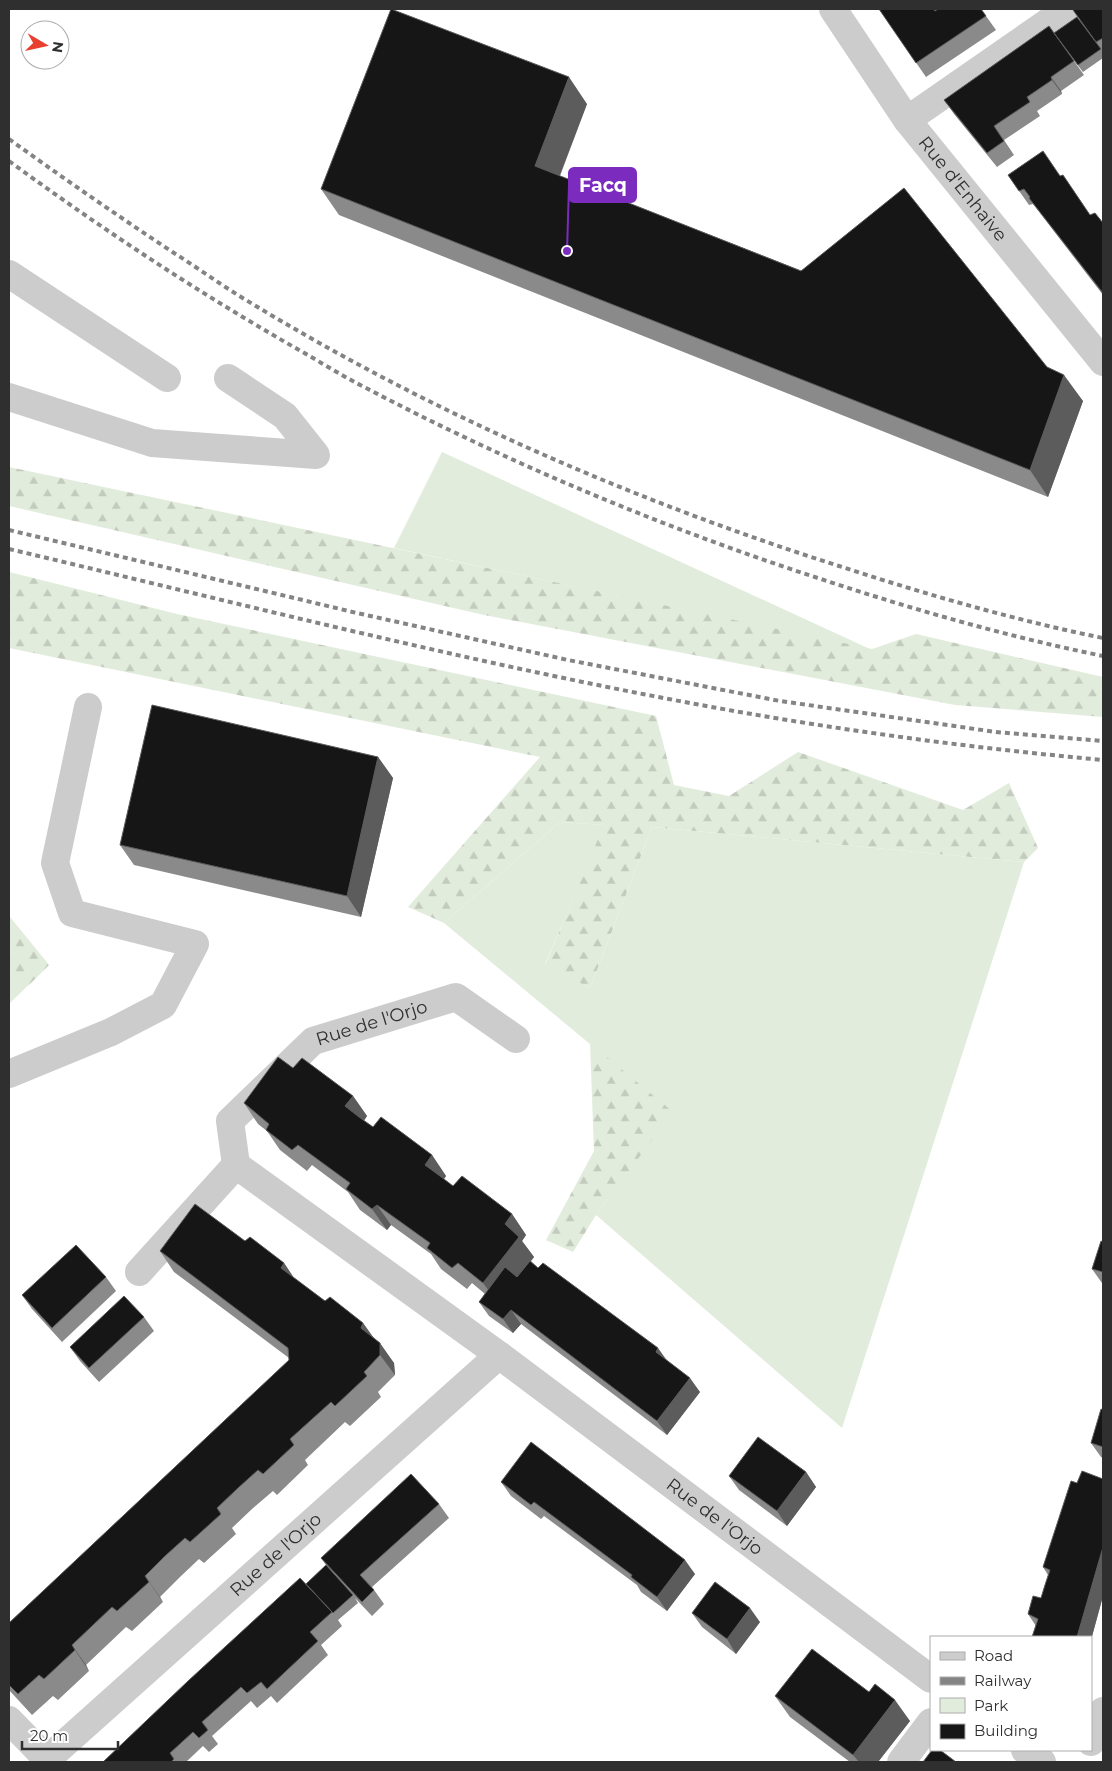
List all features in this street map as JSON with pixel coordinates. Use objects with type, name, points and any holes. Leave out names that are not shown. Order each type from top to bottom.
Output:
[{"type":"street","name":"Rue d'Enhaive","points":[[833,9],[907,120],[1103,362]]},
{"type":"street","points":[[907,120],[1066,9]]},
{"type":"street","points":[[9,274],[167,378]]},
{"type":"street","points":[[9,397],[152,444],[316,455],[286,416],[228,378]]},
{"type":"street","points":[[9,1074],[111,1032],[163,1005],[195,944],[72,913],[56,863],[88,707]]},
{"type":"street","name":"Rue de l'Orjo","points":[[516,1039],[456,997],[313,1041],[230,1122],[236,1166],[499,1355],[930,1678]]},
{"type":"street","points":[[139,1272],[236,1166]]},
{"type":"street","name":"Rue de l'Orjo","points":[[9,1720],[52,1759],[499,1355]]},
{"type":"street","points":[[901,1762],[930,1723]]},
{"type":"street","points":[[1026,1751],[1042,1762]]},
{"type":"green space","points":[[442,452],[872,650],[394,548]]},
{"type":"green space","points":[[9,467],[872,649],[916,634],[1103,677],[1103,717],[955,705],[484,615],[9,506]]},
{"type":"green space","points":[[9,572],[177,614],[656,716],[674,785],[729,796],[798,752],[963,810],[1009,783],[1038,848],[1024,862],[652,827],[590,988],[545,965],[604,825],[560,822],[444,923],[408,907],[540,757],[9,648]]},
{"type":"green space","points":[[560,822],[605,825],[545,964],[590,988],[652,827],[1024,862],[842,1428],[596,1215],[672,1112],[444,923]]},
{"type":"green space","points":[[9,916],[49,965],[9,1004]]},
{"type":"green space","points":[[9,916],[49,965],[28,986],[9,976]]},
{"type":"green space","points":[[590,1043],[673,1112],[596,1215],[573,1252],[546,1240],[594,1151]]},
{"type":"building","points":[[391,9],[569,77],[535,166],[801,271],[904,188],[1047,367],[1064,375],[1030,470],[321,189]]},
{"type":"building","points":[[879,9],[934,9],[935,11],[938,9],[981,9],[986,16],[916,63]]},
{"type":"building","points":[[1103,9],[1103,38],[1096,42],[1073,10]]},
{"type":"building","points":[[1077,17],[1101,49],[1078,65],[1054,33]]},
{"type":"building","points":[[1049,26],[1074,61],[1051,77],[1052,80],[1027,97],[1030,102],[994,126],[1004,141],[987,153],[944,100]]},
{"type":"building","points":[[1043,151],[1060,176],[1063,175],[1090,215],[1095,213],[1103,223],[1103,293],[1024,189],[1019,191],[1008,175]]},
{"type":"building","points":[[152,705],[378,757],[347,896],[120,845]]},
{"type":"building","points":[[278,1057],[293,1068],[302,1058],[353,1096],[345,1106],[359,1117],[373,1127],[381,1117],[432,1155],[425,1165],[453,1186],[462,1176],[512,1214],[505,1224],[519,1237],[483,1283],[458,1263],[452,1268],[427,1248],[430,1243],[377,1205],[372,1209],[346,1189],[350,1183],[298,1145],[292,1150],[266,1130],[269,1124],[244,1103]]},
{"type":"building","points":[[195,1204],[245,1241],[250,1237],[284,1263],[281,1268],[325,1301],[330,1297],[363,1323],[361,1328],[380,1343],[380,1355],[364,1372],[367,1376],[335,1406],[331,1402],[290,1439],[294,1445],[263,1474],[258,1470],[217,1508],[221,1514],[190,1542],[185,1538],[165,1556],[145,1576],[149,1582],[117,1611],[112,1607],[72,1645],[75,1650],[44,1679],[39,1675],[18,1694],[9,1685],[9,1623],[289,1360],[288,1348],[160,1251]]},
{"type":"building","points":[[1101,1241],[1103,1242],[1103,1272],[1092,1269]]},
{"type":"building","points":[[76,1245],[106,1277],[52,1328],[22,1295]]},
{"type":"building","points":[[530,1261],[538,1268],[543,1263],[658,1348],[656,1352],[690,1378],[657,1421],[511,1310],[503,1319],[479,1302],[505,1267],[517,1277]]},
{"type":"building","points":[[124,1296],[144,1317],[89,1368],[70,1347]]},
{"type":"building","points":[[1101,1409],[1103,1410],[1103,1447],[1091,1443]]},
{"type":"building","points":[[758,1437],[806,1472],[777,1511],[729,1476]]},
{"type":"building","points":[[531,1442],[685,1560],[657,1597],[631,1577],[632,1575],[534,1502],[531,1505],[501,1482]]},
{"type":"building","points":[[1082,1471],[1103,1479],[1103,1547],[1077,1636],[1032,1636],[1038,1619],[1028,1614],[1033,1596],[1041,1598],[1050,1570],[1043,1567],[1071,1481],[1077,1483]]},
{"type":"building","points":[[411,1474],[439,1504],[360,1575],[374,1590],[362,1602],[321,1558]]},
{"type":"building","points":[[326,1565],[353,1595],[333,1613],[306,1584]]},
{"type":"building","points":[[300,1578],[332,1612],[310,1632],[318,1641],[267,1689],[261,1682],[247,1693],[241,1687],[202,1722],[208,1730],[199,1738],[193,1732],[170,1753],[174,1759],[171,1762],[103,1762],[188,1681]]},
{"type":"building","points":[[715,1582],[750,1608],[727,1639],[692,1613]]},
{"type":"building","points":[[812,1649],[869,1692],[875,1684],[895,1700],[853,1755],[775,1696]]},
{"type":"building","points":[[931,1751],[941,1751],[956,1762],[923,1762]]},
{"type":"railway","points":[[9,139],[132,225],[246,300],[388,380],[534,451],[609,483],[685,512],[839,566],[970,606],[1103,638]]},
{"type":"railway","points":[[9,161],[151,260],[262,328],[359,384],[423,417],[536,470],[651,518],[827,581],[964,623],[1103,656]]},
{"type":"railway","points":[[9,530],[357,613],[568,660],[780,701],[996,732],[1103,741]]},
{"type":"railway","points":[[9,549],[391,640],[678,701],[898,737],[1103,760]]},
{"type":"place","name":"Facq","points":[[567,251]]}]
